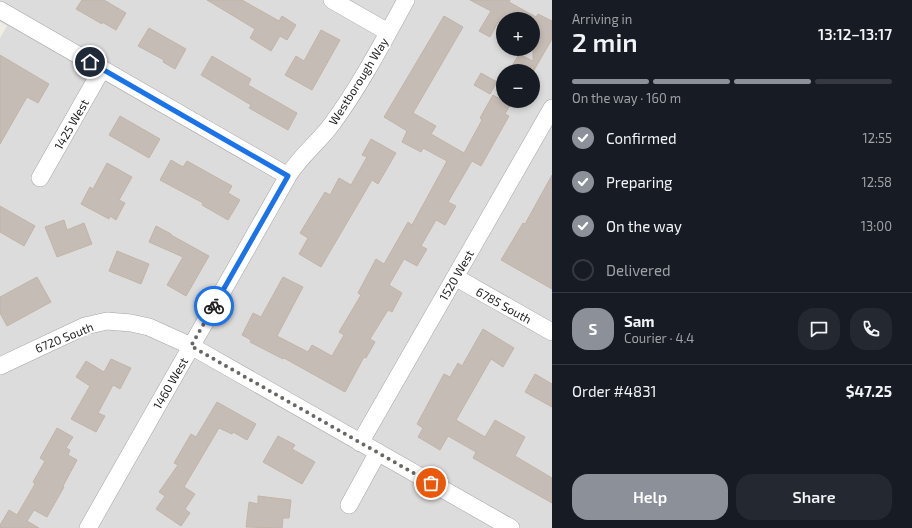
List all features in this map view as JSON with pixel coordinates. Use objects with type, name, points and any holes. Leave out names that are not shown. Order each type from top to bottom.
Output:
[{"type":"street","points":[[332,0],[388,32]]},
{"type":"street","name":"Westborough Way","points":[[288,176],[295,164],[323,136],[349,100],[406,0]]},
{"type":"street","points":[[0,10],[288,176]]},
{"type":"street","name":"1425 West","points":[[40,178],[102,69]]},
{"type":"street","name":"1520 West","points":[[360,443],[551,113]]},
{"type":"street","name":"1460 West","points":[[88,528],[288,176]]},
{"type":"street","name":"6785 South","points":[[455,277],[552,332]]},
{"type":"street","name":"6720 South","points":[[0,366],[85,326],[107,321],[131,323],[149,328],[191,346],[510,528]]},
{"type":"street","points":[[349,505],[378,452]]},
{"type":"shaded area","points":[[0,0],[552,0],[552,528],[0,528],[0,38],[7,26],[0,22]]},
{"type":"building","points":[[82,0],[104,0],[126,13],[116,30],[76,9]]},
{"type":"building","points":[[207,0],[242,0],[279,21],[282,16],[296,25],[287,40],[280,36],[271,51],[250,38],[255,29]]},
{"type":"building","points":[[470,0],[510,0],[509,2],[527,12],[496,12],[496,26],[490,37],[479,31],[491,11]]},
{"type":"building","points":[[540,15],[552,21],[552,39],[538,64],[513,64],[518,56],[523,56],[533,61],[533,56],[540,56]]},
{"type":"building","points":[[444,16],[463,27],[413,113],[436,126],[431,134],[464,153],[482,120],[480,118],[493,95],[496,97],[496,108],[508,108],[505,114],[509,116],[481,166],[472,161],[448,202],[456,206],[445,225],[436,220],[421,246],[427,249],[417,266],[404,259],[389,285],[402,293],[392,312],[388,310],[370,339],[375,342],[366,358],[364,357],[345,392],[284,358],[283,359],[250,342],[251,340],[242,335],[253,313],[261,317],[283,277],[303,287],[277,336],[308,352],[312,345],[332,356],[344,335],[339,332],[361,295],[358,293],[376,259],[384,264],[408,222],[412,225],[447,161],[423,148],[421,152],[402,142],[407,131],[384,117]]},
{"type":"building","points":[[149,28],[186,49],[175,69],[163,62],[164,60],[138,46]]},
{"type":"building","points":[[321,30],[340,40],[312,90],[285,75],[296,56],[304,61]]},
{"type":"building","points":[[0,55],[49,84],[38,103],[27,97],[0,144]]},
{"type":"building","points":[[212,56],[251,79],[248,85],[297,113],[288,130],[249,108],[251,105],[201,75]]},
{"type":"building","points":[[481,73],[496,81],[490,94],[474,85]]},
{"type":"building","points":[[120,116],[160,139],[149,158],[109,135]]},
{"type":"building","points":[[371,139],[396,153],[378,184],[372,180],[321,267],[299,254],[308,238],[300,233],[325,192],[330,195],[339,178],[351,185],[367,157],[362,155]]},
{"type":"building","points":[[171,160],[183,167],[187,161],[232,186],[228,193],[240,200],[228,220],[202,205],[203,203],[160,180]]},
{"type":"building","points":[[107,163],[132,177],[119,200],[125,203],[116,220],[110,216],[109,219],[81,204],[90,187],[93,189]]},
{"type":"building","points":[[552,175],[552,289],[501,260],[523,223],[525,224]]},
{"type":"building","points":[[0,206],[35,226],[24,246],[0,232]]},
{"type":"building","points":[[64,220],[67,230],[84,223],[92,244],[57,257],[45,227]]},
{"type":"building","points":[[156,226],[209,256],[186,296],[167,285],[183,257],[149,242]]},
{"type":"building","points":[[117,251],[149,264],[141,284],[109,271]]},
{"type":"building","points":[[37,277],[51,302],[7,326],[0,313],[0,297]]},
{"type":"building","points":[[483,329],[514,348],[503,367],[491,359],[456,420],[485,437],[495,420],[525,437],[515,456],[552,478],[552,503],[473,458],[476,452],[448,436],[440,450],[418,437],[423,428],[417,424],[444,374],[450,377],[458,363],[462,366]]},
{"type":"building","points":[[111,359],[131,368],[120,389],[113,385],[98,413],[105,416],[96,432],[71,419],[90,386],[76,377],[86,361],[104,372]]},
{"type":"building","points":[[535,374],[552,384],[552,407],[525,392]]},
{"type":"building","points":[[217,402],[256,424],[247,440],[233,432],[232,434],[219,428],[184,487],[195,494],[185,509],[190,513],[181,526],[156,509],[165,496],[159,492],[178,465],[174,463],[191,434],[196,437]]},
{"type":"building","points":[[57,428],[73,437],[66,448],[70,450],[68,455],[77,460],[47,517],[34,510],[27,521],[39,528],[0,528],[0,525],[9,510],[17,515],[35,484],[33,482],[45,461],[40,458]]},
{"type":"building","points":[[278,436],[295,445],[292,449],[315,462],[302,484],[263,462]]},
{"type":"building","points":[[258,496],[291,500],[289,518],[283,518],[282,528],[246,527],[249,502],[258,504]]},
{"type":"way so far","points":[[214,306],[191,346],[431,483]]},
{"type":"route","points":[[90,62],[288,176],[214,306]]}]
